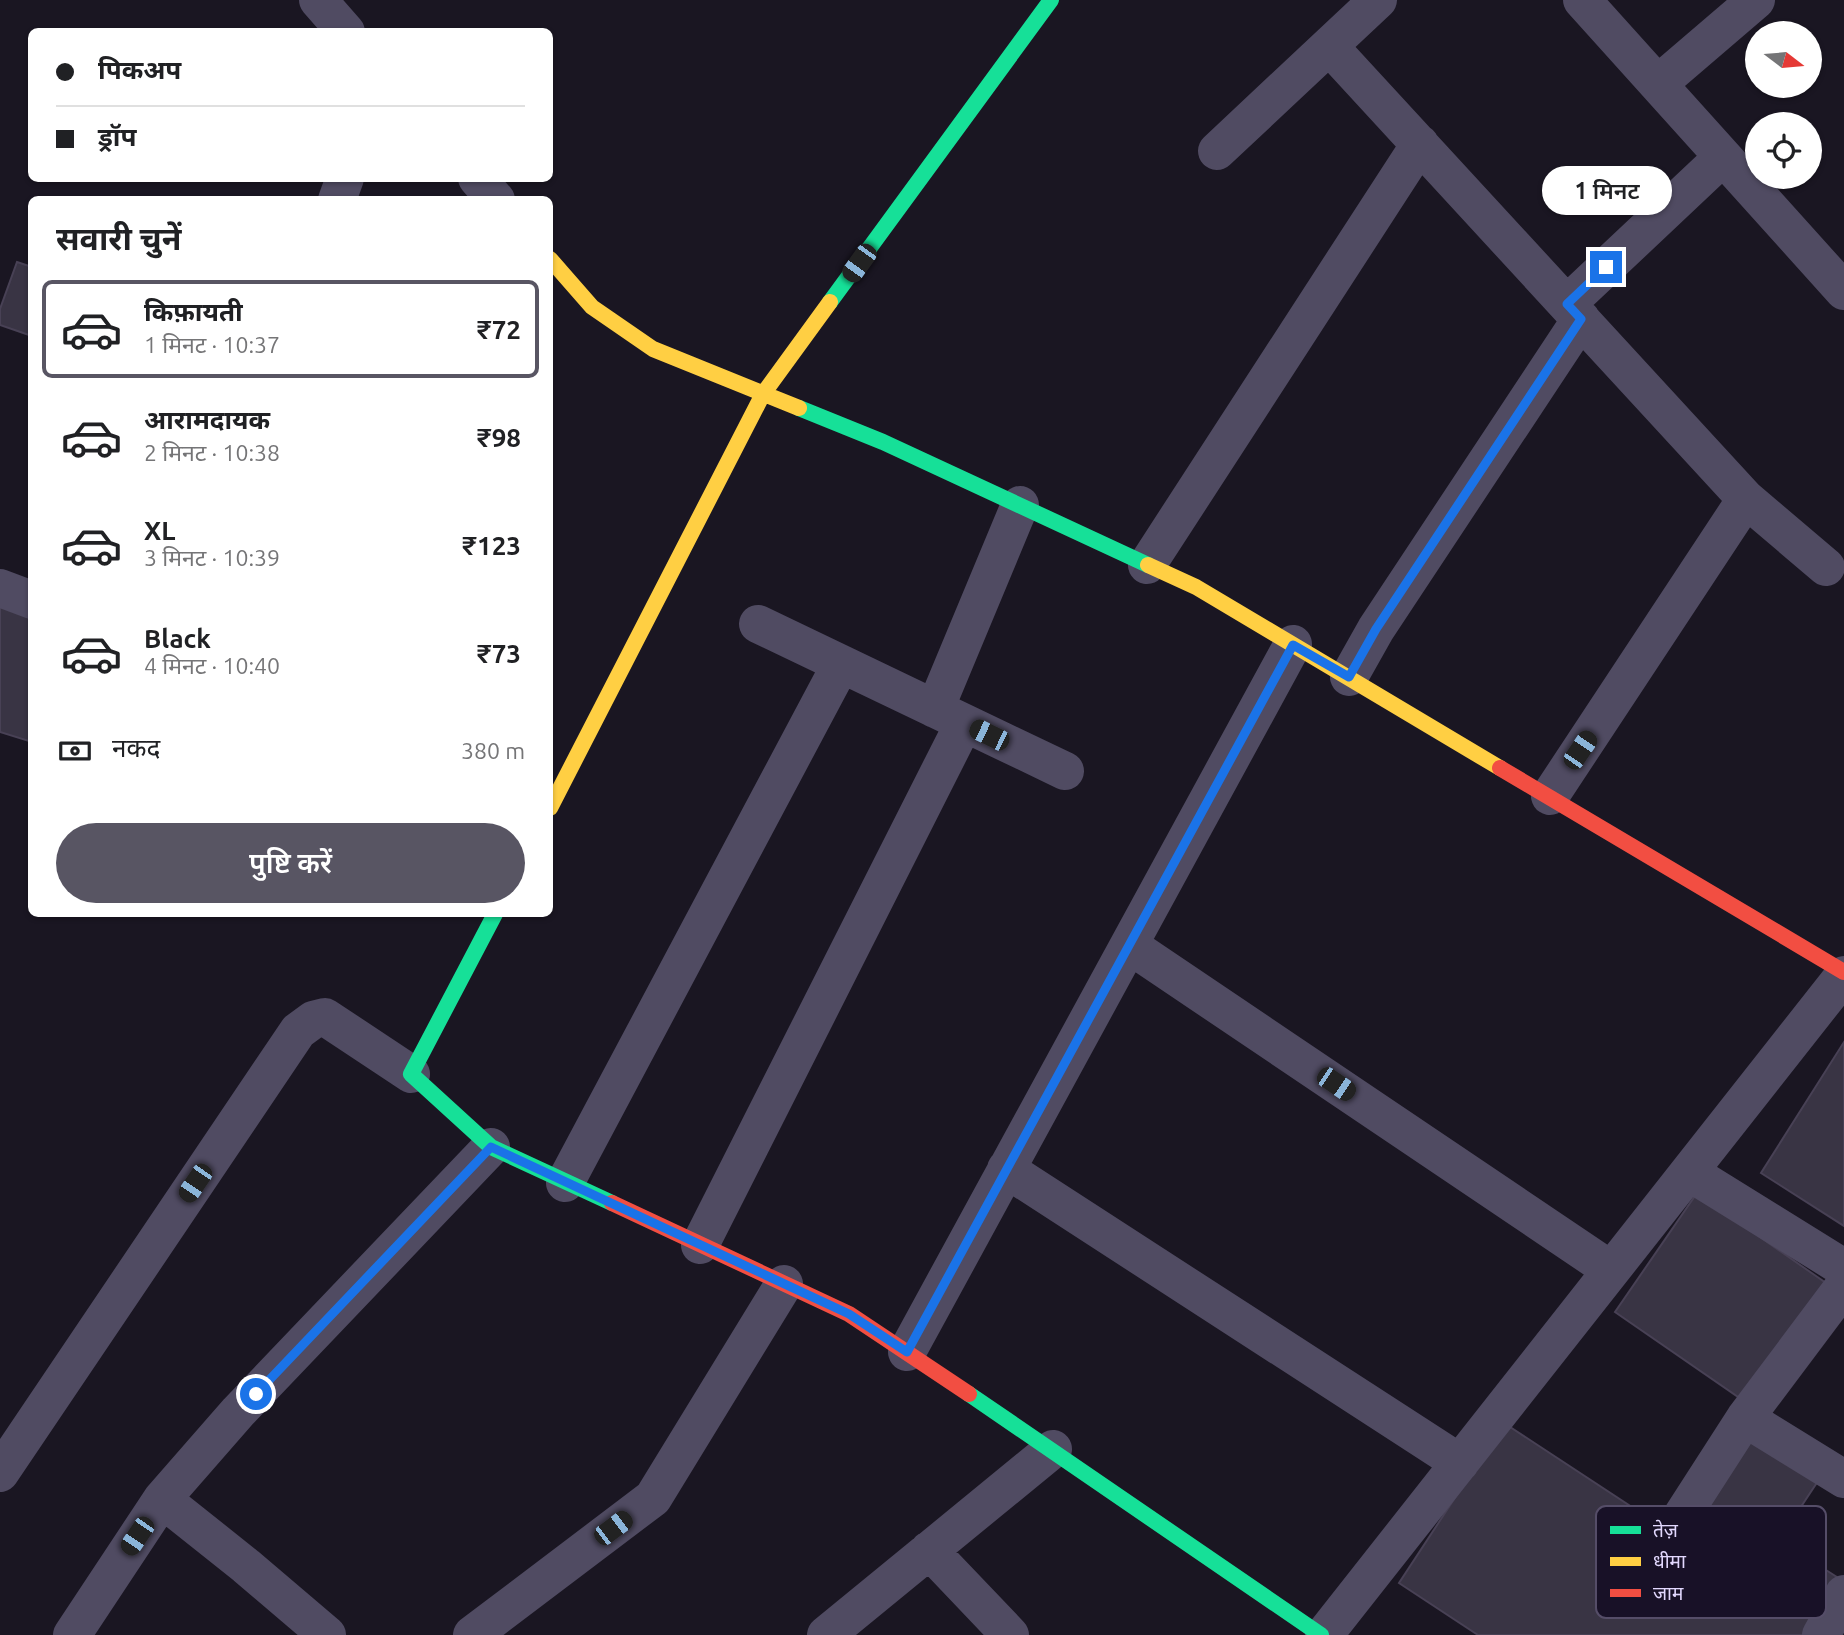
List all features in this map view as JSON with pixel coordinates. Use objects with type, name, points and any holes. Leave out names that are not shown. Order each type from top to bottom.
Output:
[{"type":"street","points":[[318,0],[342,28]]},
{"type":"street","points":[[553,802],[763,394],[1051,0]]},
{"type":"street","points":[[1217,151],[1378,0]]},
{"type":"street","points":[[1582,0],[1844,291]]},
{"type":"street","points":[[1658,84],[1756,0]]},
{"type":"street","points":[[1329,46],[1746,499],[1826,568]]},
{"type":"street","points":[[1147,565],[1420,144]]},
{"type":"street","points":[[1349,677],[1376,629],[1574,312],[1723,157]]},
{"type":"street","points":[[480,182],[493,196]]},
{"type":"street","points":[[0,1473],[298,1031],[313,1020],[326,1017],[411,1074],[491,1147],[849,1314],[1054,1448],[1323,1635],[1844,974],[1196,587],[883,442],[653,349],[592,307],[553,262]]},
{"type":"street","points":[[1549,796],[1746,499]]},
{"type":"street","points":[[700,1245],[949,716],[1020,505]]},
{"type":"street","points":[[0,588],[28,598]]},
{"type":"street","points":[[758,624],[1065,771]]},
{"type":"street","points":[[907,1352],[1293,645]]},
{"type":"street","points":[[565,1183],[841,664]]},
{"type":"street","points":[[411,1074],[493,917]]},
{"type":"street","points":[[1129,945],[1611,1270]]},
{"type":"street","points":[[72,1635],[162,1499],[237,1412],[491,1147]]},
{"type":"street","points":[[1006,1170],[1460,1463]]},
{"type":"street","points":[[1689,1172],[1844,1268]]},
{"type":"street","points":[[472,1635],[653,1498],[785,1284]]},
{"type":"street","points":[[1688,1506],[1745,1418],[1844,1286]]},
{"type":"street","points":[[1745,1418],[1844,1479]]},
{"type":"street","points":[[826,1635],[1054,1448]]},
{"type":"street","points":[[162,1499],[327,1635]]},
{"type":"street","points":[[929,1550],[1010,1635]]},
{"type":"building","points":[[17,262],[28,266],[28,335],[0,325],[0,309]]},
{"type":"building","points":[[0,605],[28,614],[28,741],[0,732]]},
{"type":"building","points":[[1844,1042],[1844,1226],[1761,1173]]},
{"type":"building","points":[[1697,1193],[1826,1283],[1744,1401],[1615,1312]]},
{"type":"building","points":[[1504,1423],[1630,1506],[1596,1506],[1596,1618],[1814,1618],[1803,1635],[1478,1635],[1399,1583]]},
{"type":"building","points":[[1750,1436],[1818,1481],[1801,1506],[1704,1506]]},
{"type":"building","points":[[1826,1570],[1840,1579],[1826,1600]]},
{"type":"traffic: fast","points":[[830,302],[1051,0]]},
{"type":"traffic: fast","points":[[799,408],[883,442],[1148,565]]},
{"type":"traffic: fast","points":[[493,917],[411,1074],[491,1147],[612,1203]]},
{"type":"traffic: fast","points":[[969,1394],[1321,1635]]},
{"type":"traffic: slow","points":[[553,262],[592,307],[653,349],[799,408]]},
{"type":"traffic: slow","points":[[553,802],[763,394],[830,302]]},
{"type":"traffic: slow","points":[[1148,565],[1196,587],[1500,768]]},
{"type":"traffic: jam","points":[[1500,768],[1844,972]]},
{"type":"traffic: jam","points":[[612,1203],[849,1314],[969,1394]]},
{"type":"route","points":[[256,1394],[491,1147],[849,1314],[907,1352],[1293,645],[1349,677],[1376,629],[1581,319],[1567,304],[1606,267]]}]
